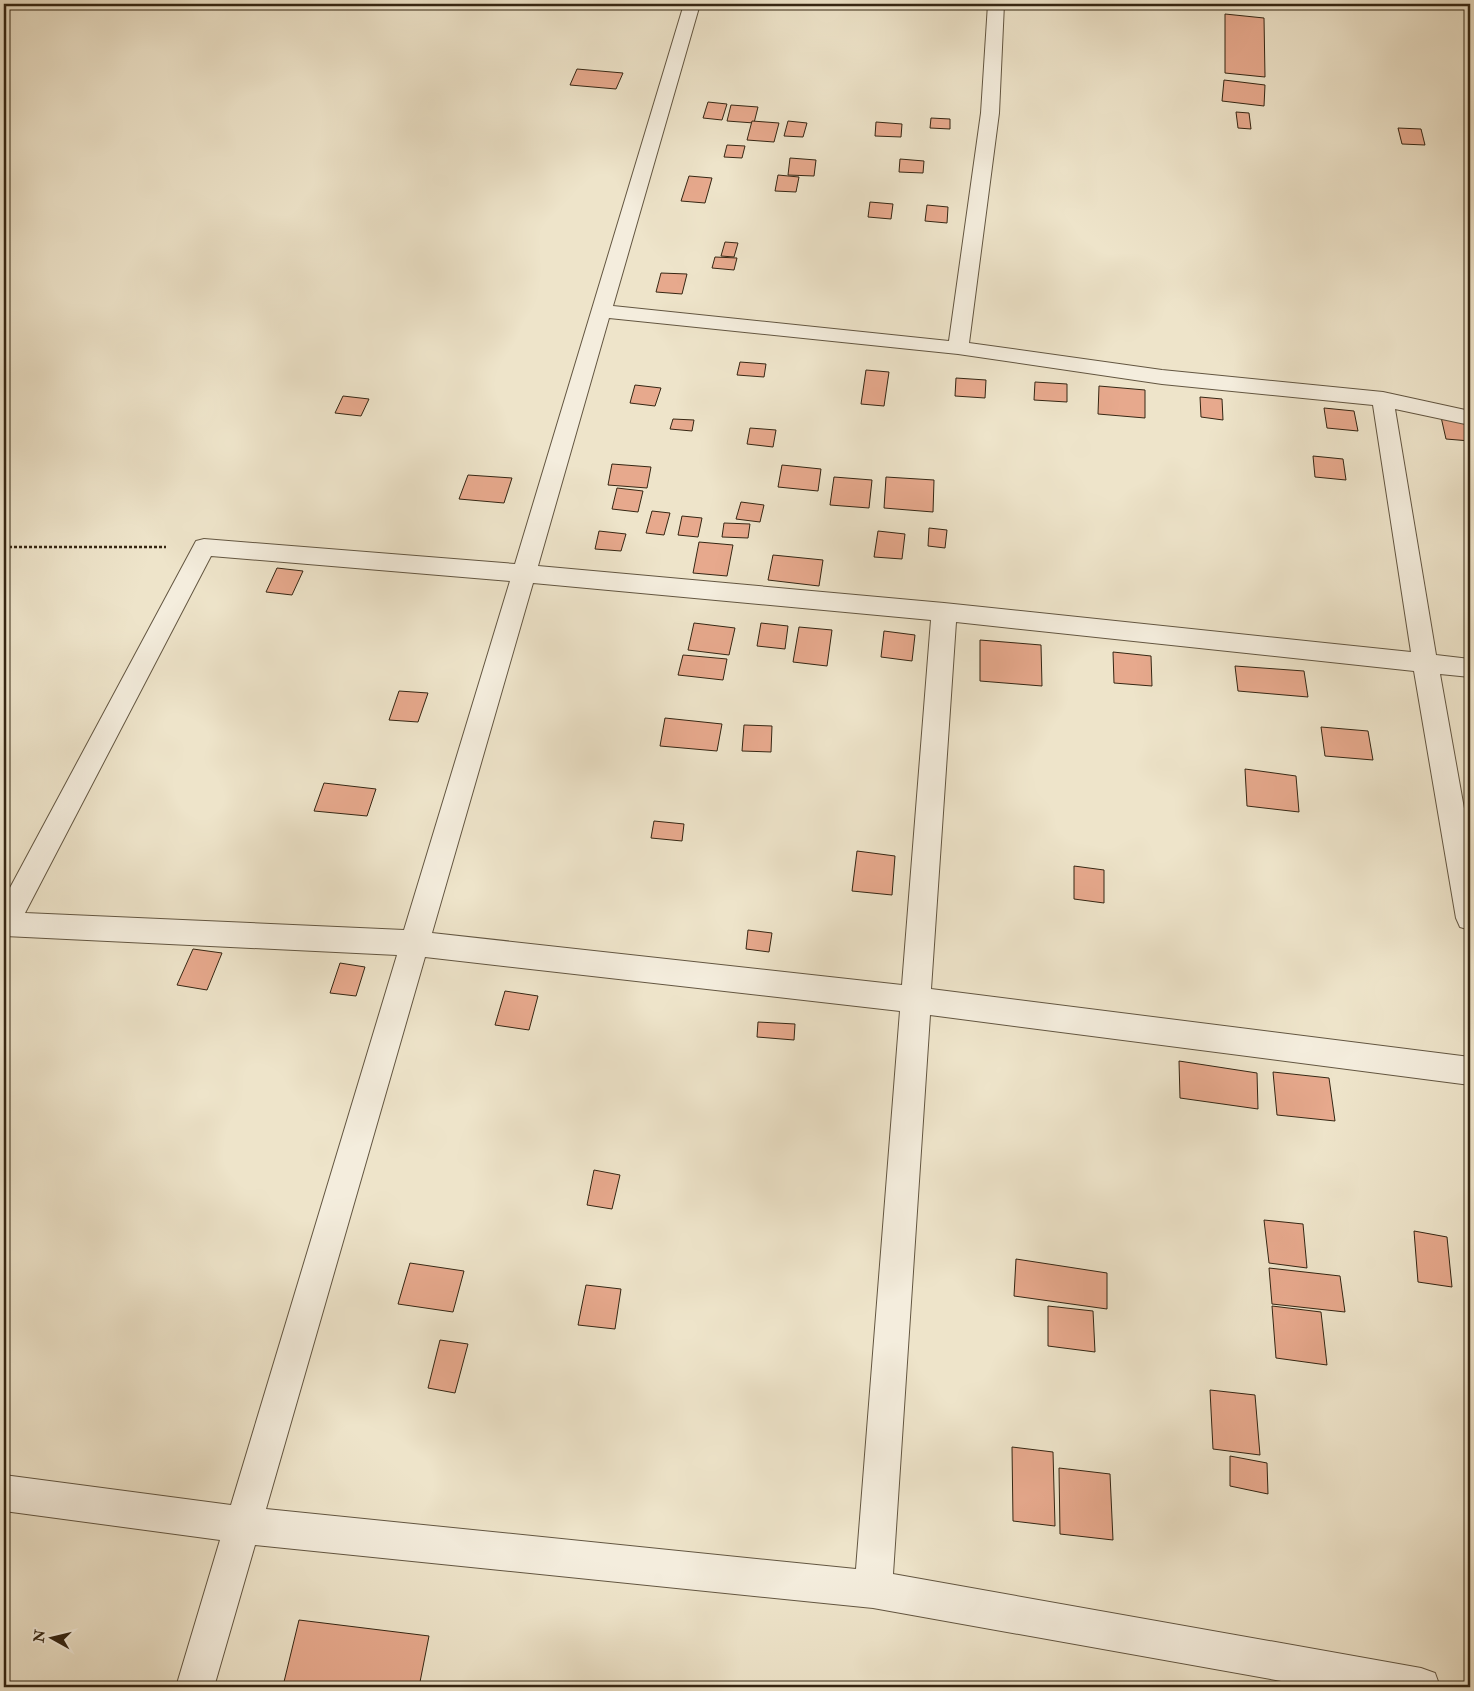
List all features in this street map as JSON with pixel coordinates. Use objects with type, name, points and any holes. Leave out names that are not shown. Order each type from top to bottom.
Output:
[{"type":"street","points":[[195,1687],[692,4]]},
{"type":"street","points":[[958,348],[990,113],[996,4]]},
{"type":"street","points":[[601,311],[958,348],[1162,377],[1383,399],[1470,418]]},
{"type":"street","points":[[1383,399],[1425,663],[1470,918]]},
{"type":"street","points":[[1470,668],[944,612],[525,572],[204,547],[5,924],[415,943],[916,1000],[1470,1071]]},
{"type":"street","points":[[873,1589],[944,612]]},
{"type":"street","points":[[4,1493],[243,1525],[873,1589],[1421,1687]]},
{"type":"path","points":[[4,546],[204,547]]},
{"type":"building","points":[[1225,14],[1264,18],[1265,77],[1225,73]]},
{"type":"building","points":[[577,69],[623,73],[616,89],[570,85]]},
{"type":"building","points":[[1224,80],[1265,85],[1264,106],[1222,101]]},
{"type":"building","points":[[708,102],[727,104],[722,120],[703,118]]},
{"type":"building","points":[[731,105],[758,107],[754,123],[727,121]]},
{"type":"building","points":[[1236,112],[1249,113],[1251,129],[1238,128]]},
{"type":"building","points":[[931,118],[950,119],[950,129],[930,128]]},
{"type":"building","points":[[752,121],[779,123],[774,142],[747,140]]},
{"type":"building","points":[[788,121],[807,123],[803,137],[784,136]]},
{"type":"building","points":[[876,122],[902,124],[901,137],[875,136]]},
{"type":"building","points":[[1398,128],[1421,129],[1425,145],[1402,144]]},
{"type":"building","points":[[727,145],[745,146],[742,158],[724,157]]},
{"type":"building","points":[[790,158],[816,160],[814,176],[788,175]]},
{"type":"building","points":[[900,159],[924,161],[923,173],[899,172]]},
{"type":"building","points":[[778,175],[799,177],[796,192],[775,191]]},
{"type":"building","points":[[689,176],[712,178],[705,203],[681,201]]},
{"type":"building","points":[[870,202],[893,204],[891,219],[868,217]]},
{"type":"building","points":[[927,205],[948,207],[947,223],[925,221]]},
{"type":"building","points":[[725,242],[738,243],[734,257],[721,256]]},
{"type":"building","points":[[715,257],[737,258],[734,270],[712,268]]},
{"type":"building","points":[[661,273],[687,274],[682,294],[656,292]]},
{"type":"building","points":[[740,362],[766,364],[764,377],[737,375]]},
{"type":"building","points":[[866,370],[889,372],[884,406],[861,404]]},
{"type":"building","points":[[956,378],[986,380],[985,398],[955,396]]},
{"type":"building","points":[[1035,382],[1067,384],[1067,402],[1034,400]]},
{"type":"building","points":[[635,385],[661,388],[655,406],[630,403]]},
{"type":"building","points":[[1099,386],[1145,390],[1145,418],[1098,414]]},
{"type":"building","points":[[343,396],[369,399],[361,416],[335,413]]},
{"type":"building","points":[[1200,397],[1222,399],[1223,420],[1201,417]]},
{"type":"building","points":[[1324,408],[1354,411],[1358,431],[1327,428]]},
{"type":"building","points":[[1441,417],[1470,420],[1470,441],[1446,439]]},
{"type":"building","points":[[673,419],[694,420],[692,431],[670,429]]},
{"type":"building","points":[[750,428],[776,430],[773,447],[747,444]]},
{"type":"building","points":[[1313,456],[1343,459],[1346,480],[1315,477]]},
{"type":"building","points":[[612,464],[651,467],[647,488],[608,485]]},
{"type":"building","points":[[782,465],[821,469],[818,491],[778,487]]},
{"type":"building","points":[[468,475],[512,478],[504,503],[459,499]]},
{"type":"building","points":[[834,477],[872,480],[869,508],[830,505]]},
{"type":"building","points":[[886,477],[934,480],[933,512],[884,508]]},
{"type":"building","points":[[617,488],[643,491],[638,512],[612,509]]},
{"type":"building","points":[[741,502],[764,505],[760,522],[736,519]]},
{"type":"building","points":[[652,511],[670,513],[664,535],[646,533]]},
{"type":"building","points":[[682,516],[702,518],[698,537],[678,535]]},
{"type":"building","points":[[724,523],[750,524],[748,538],[722,537]]},
{"type":"building","points":[[929,528],[947,530],[945,548],[928,546]]},
{"type":"building","points":[[599,531],[626,534],[621,551],[595,549]]},
{"type":"building","points":[[878,531],[905,534],[902,559],[874,557]]},
{"type":"building","points":[[699,542],[733,545],[727,576],[693,573]]},
{"type":"building","points":[[773,555],[823,560],[819,586],[768,580]]},
{"type":"building","points":[[277,568],[303,571],[292,595],[266,592]]},
{"type":"building","points":[[694,623],[735,628],[729,655],[688,650]]},
{"type":"building","points":[[761,623],[788,626],[785,649],[757,646]]},
{"type":"building","points":[[799,627],[832,630],[827,666],[793,662]]},
{"type":"building","points":[[884,631],[915,635],[912,661],[881,657]]},
{"type":"building","points":[[980,640],[1041,645],[1042,686],[980,681]]},
{"type":"building","points":[[1113,652],[1151,656],[1152,686],[1114,683]]},
{"type":"building","points":[[683,655],[727,659],[723,680],[678,675]]},
{"type":"building","points":[[1235,666],[1304,671],[1308,697],[1238,691]]},
{"type":"building","points":[[399,691],[428,693],[418,722],[389,720]]},
{"type":"building","points":[[665,718],[722,724],[717,751],[660,746]]},
{"type":"building","points":[[744,725],[772,726],[771,752],[742,751]]},
{"type":"building","points":[[1321,727],[1368,731],[1373,760],[1325,756]]},
{"type":"building","points":[[1245,769],[1296,776],[1299,812],[1247,806]]},
{"type":"building","points":[[324,783],[376,789],[367,816],[314,811]]},
{"type":"building","points":[[654,821],[684,824],[682,841],[651,838]]},
{"type":"building","points":[[857,851],[895,856],[892,895],[852,891]]},
{"type":"building","points":[[1074,866],[1104,870],[1104,903],[1074,899]]},
{"type":"building","points":[[748,930],[772,933],[769,952],[746,949]]},
{"type":"building","points":[[193,949],[222,953],[207,990],[177,985]]},
{"type":"building","points":[[340,963],[365,967],[356,996],[330,993]]},
{"type":"building","points":[[505,991],[538,996],[529,1030],[495,1025]]},
{"type":"building","points":[[758,1022],[795,1024],[794,1040],[757,1037]]},
{"type":"building","points":[[1179,1061],[1257,1073],[1258,1109],[1180,1098]]},
{"type":"building","points":[[1273,1072],[1329,1078],[1335,1121],[1277,1115]]},
{"type":"building","points":[[594,1170],[620,1175],[612,1209],[587,1205]]},
{"type":"building","points":[[1264,1220],[1303,1224],[1307,1268],[1269,1263]]},
{"type":"building","points":[[1414,1231],[1447,1237],[1452,1287],[1418,1282]]},
{"type":"building","points":[[1016,1259],[1107,1273],[1107,1309],[1014,1296]]},
{"type":"building","points":[[410,1263],[464,1271],[453,1312],[398,1304]]},
{"type":"building","points":[[1269,1268],[1340,1276],[1345,1312],[1272,1304]]},
{"type":"building","points":[[586,1285],[621,1289],[615,1329],[578,1325]]},
{"type":"building","points":[[1048,1306],[1093,1311],[1095,1352],[1048,1346]]},
{"type":"building","points":[[1272,1306],[1321,1312],[1327,1365],[1276,1358]]},
{"type":"building","points":[[440,1340],[468,1344],[455,1393],[428,1388]]},
{"type":"building","points":[[1210,1390],[1255,1395],[1260,1455],[1213,1449]]},
{"type":"building","points":[[1012,1447],[1053,1452],[1055,1526],[1013,1521]]},
{"type":"building","points":[[1230,1456],[1267,1463],[1268,1494],[1230,1486]]},
{"type":"building","points":[[1059,1468],[1110,1474],[1113,1540],[1060,1534]]},
{"type":"building","points":[[299,1620],[429,1636],[419,1687],[283,1686]]}]
